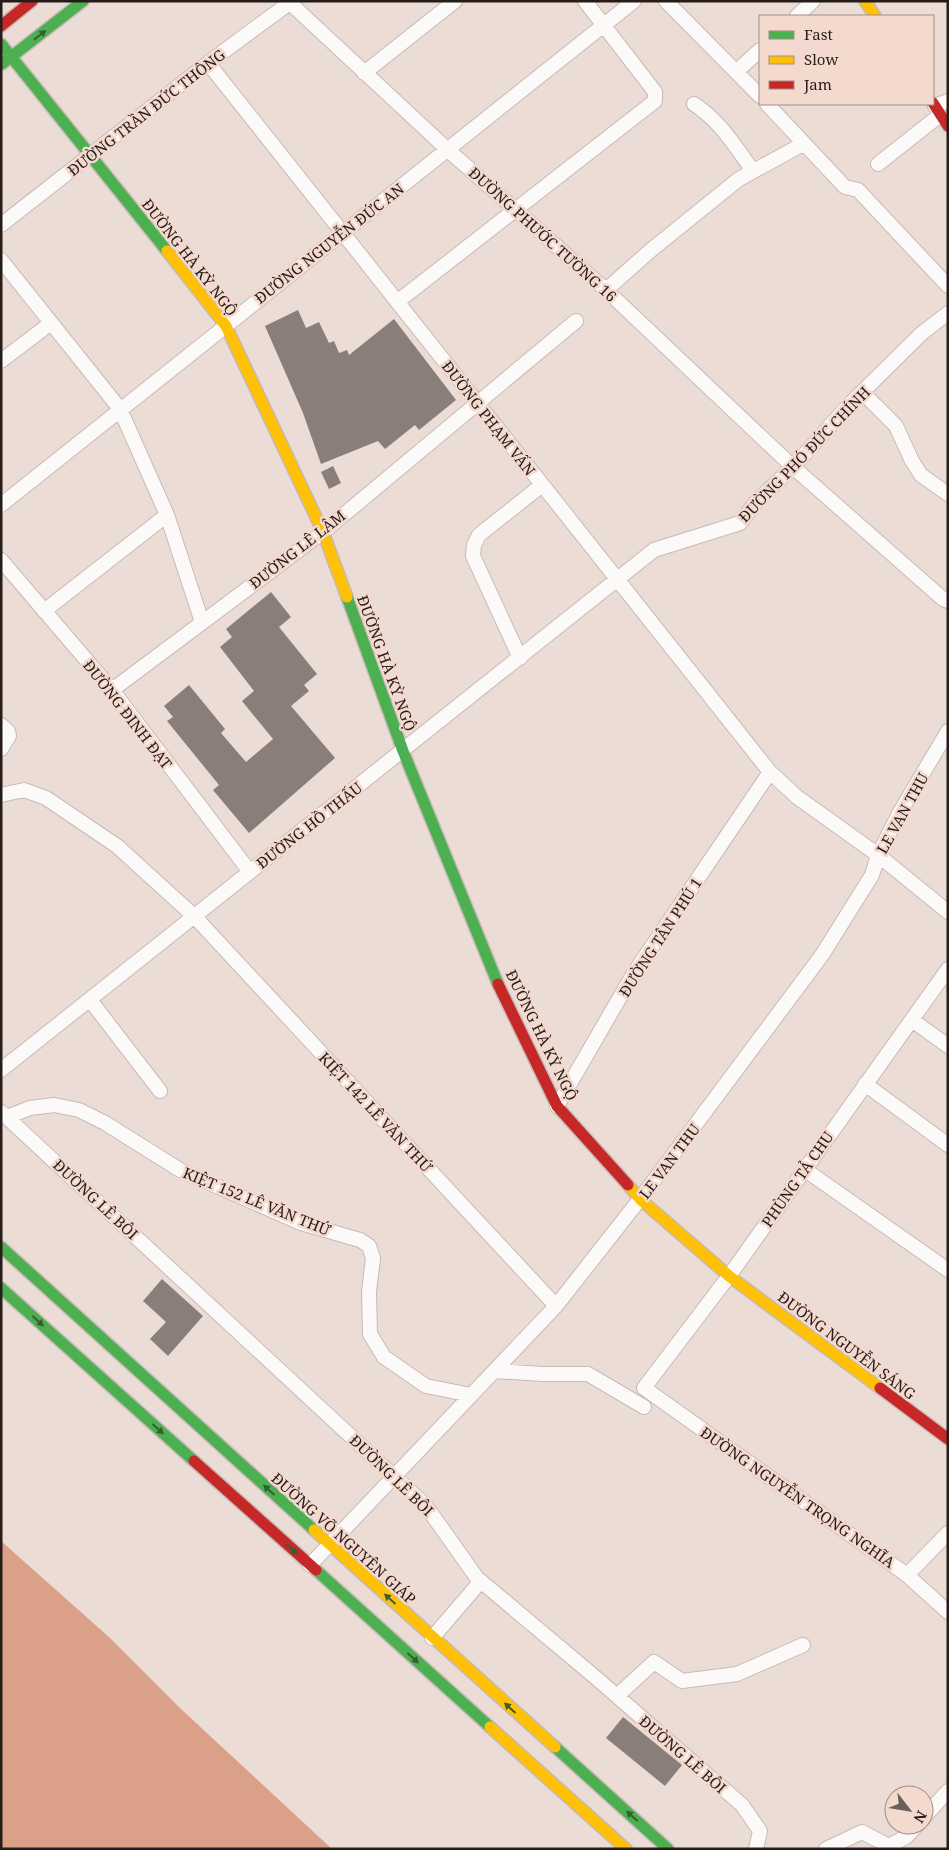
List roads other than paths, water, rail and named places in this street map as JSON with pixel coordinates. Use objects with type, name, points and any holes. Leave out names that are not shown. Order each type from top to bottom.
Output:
[{"type":"street","points":[[1,26],[32,1]]},
{"type":"street","points":[[1,65],[83,1]]},
{"type":"street","points":[[364,73],[455,1]]},
{"type":"street","points":[[397,302],[655,101],[655,92],[584,1]]},
{"type":"street","name":"ĐƯỜNG NGUYỄN ĐỨC AN","points":[[1,505],[634,1]]},
{"type":"street","points":[[666,1],[759,95]]},
{"type":"street","points":[[798,15],[813,1]]},
{"type":"street","name":"ĐƯỜNG PHƯỚC TƯỜNG 16","points":[[291,2],[364,73],[448,150],[517,209],[606,290],[793,467],[943,599],[948,601]]},
{"type":"street","name":"ĐƯỜNG TRẦN ĐỨC THÔNG","points":[[1,226],[208,63],[291,2]]},
{"type":"street","name":"ĐƯỜNG HÀ KỲ NGỘ","points":[[1,44],[226,326],[322,532],[404,751],[502,993],[558,1106],[640,1199],[729,1276]]},
{"type":"street","points":[[737,71],[759,51]]},
{"type":"street","name":"ĐƯỜNG PHẠM VẤN","points":[[208,63],[770,772],[797,797],[878,855],[948,912]]},
{"type":"street","points":[[694,104],[708,114],[722,128],[754,171]]},
{"type":"street","points":[[768,105],[845,187],[858,190],[948,286]]},
{"type":"street","points":[[878,164],[941,110]]},
{"type":"street","points":[[606,290],[658,244],[739,179],[803,144]]},
{"type":"street","points":[[1,260],[120,409],[168,515],[202,622]]},
{"type":"street","name":"ĐƯỜNG PHÓ ĐỨC CHÍNH","points":[[617,580],[654,550],[740,523],[756,502],[793,467],[862,392],[921,334],[948,313]]},
{"type":"street","name":"ĐƯỜNG LÊ LÂM","points":[[112,690],[322,532],[576,321]]},
{"type":"street","points":[[1,361],[51,322]]},
{"type":"street","points":[[862,392],[896,426],[912,461],[921,475],[948,494]]},
{"type":"street","points":[[520,658],[473,556],[474,545],[479,535],[542,485]]},
{"type":"street","points":[[44,611],[168,515]]},
{"type":"street","name":"ĐƯỜNG ĐINH ĐẠT","points":[[1,560],[112,690],[250,872]]},
{"type":"street","name":"ĐƯỜNG HỒ THẤU","points":[[1,1070],[617,580]]},
{"type":"street","points":[[1,725],[8,731],[9,736],[1,749]]},
{"type":"street","name":"LE VAN THU","points":[[310,1565],[556,1306],[640,1199],[822,955],[872,875],[878,855],[948,731]]},
{"type":"street","name":"ĐƯỜNG TÂN PHÚ 1","points":[[558,1106],[634,973],[770,772]]},
{"type":"street","name":"KIỆT 142 LÊ VĂN THỨ","points":[[1,795],[24,790],[46,798],[116,846],[195,917],[556,1306]]},
{"type":"street","name":"PHÙNG TẢ CHU","points":[[644,1388],[729,1276],[864,1084],[948,969]]},
{"type":"street","points":[[90,1000],[160,1091]]},
{"type":"street","points":[[912,1020],[948,1046]]},
{"type":"street","points":[[864,1084],[948,1145]]},
{"type":"street","name":"KIỆT 152 LÊ VĂN THỨ","points":[[4,1115],[30,1108],[54,1105],[79,1110],[105,1123],[180,1170],[300,1223],[360,1240],[369,1246],[373,1258],[374,1270],[368,1292],[370,1334],[384,1357],[426,1386],[471,1395]]},
{"type":"street","name":"ĐƯỜNG LÊ BÔI","points":[[4,1115],[432,1511],[481,1581],[742,1805],[760,1832],[756,1849]]},
{"type":"street","points":[[804,1169],[948,1270]]},
{"type":"street","name":"ĐƯỜNG VÕ NGUYÊN GIÁP","points":[[1,1248],[668,1849]]},
{"type":"street","name":"ĐƯỜNG NGUYỄN SÁNG","points":[[729,1276],[948,1439]]},
{"type":"street","points":[[1,1288],[626,1849]]},
{"type":"street","points":[[495,1370],[543,1374],[588,1374],[644,1407]]},
{"type":"street","name":"ĐƯỜNG NGUYỄN TRỌNG NGHĨA","points":[[644,1388],[907,1575],[948,1612]]},
{"type":"street","points":[[907,1575],[948,1533]]},
{"type":"street","points":[[432,1638],[481,1581]]},
{"type":"street","points":[[617,1696],[654,1662],[682,1681],[737,1674],[803,1645]]},
{"type":"street","points":[[934,1806],[948,1791]]},
{"type":"street","points":[[826,1849],[862,1832],[889,1846],[908,1835]]}]
